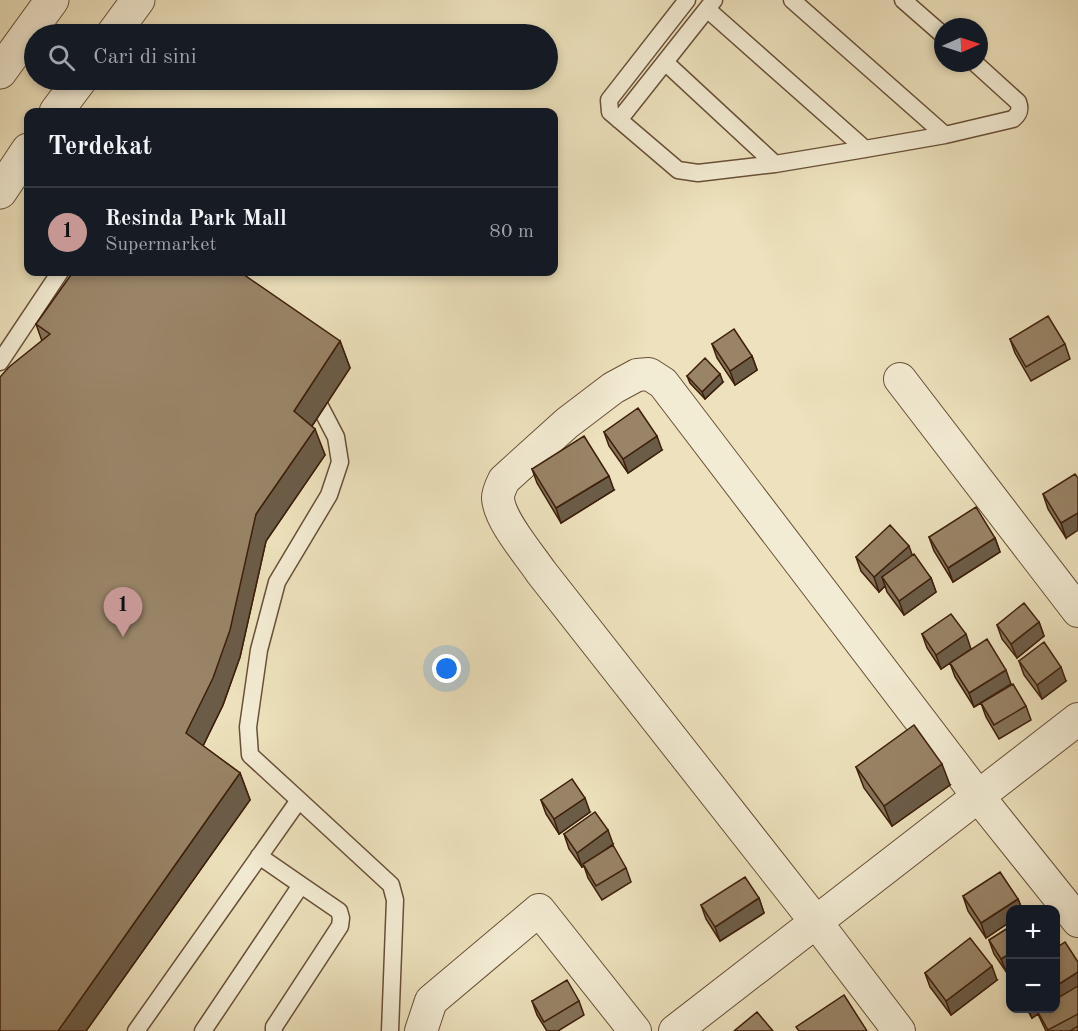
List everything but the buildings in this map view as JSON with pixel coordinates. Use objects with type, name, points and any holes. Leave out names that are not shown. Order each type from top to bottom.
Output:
[{"type":"street","points":[[35,24],[52,0]]},
{"type":"street","points":[[120,24],[138,0]]},
{"type":"street","points":[[0,72],[24,39]]},
{"type":"street","points":[[59,108],[72,90]]},
{"type":"street","points":[[0,192],[24,156]]},
{"type":"street","points":[[899,1031],[542,572],[504,518],[498,501],[498,492],[504,480],[567,423],[614,388],[637,375],[649,374],[663,383],[978,796],[1078,921]]},
{"type":"street","points":[[900,379],[1078,611]]},
{"type":"street","points":[[675,1031],[1078,719]]},
{"type":"street","points":[[421,1031],[431,1001],[539,910],[635,1031]]},
{"type":"lane","points":[[687,0],[609,100],[610,112],[678,170],[699,173],[775,164],[945,135],[1013,119],[1018,114],[1020,107],[1018,102],[985,72]]},
{"type":"lane","points":[[792,0],[945,135]]},
{"type":"lane","points":[[903,0],[934,27]]},
{"type":"lane","points":[[619,120],[710,4],[865,149]]},
{"type":"lane","points":[[665,62],[775,164]]},
{"type":"lane","points":[[0,362],[57,276]]},
{"type":"lane","points":[[305,378],[336,437],[340,462],[329,495],[277,582],[259,650],[248,727],[250,755],[391,885],[395,900],[390,1031]]},
{"type":"lane","points":[[136,1031],[299,800]]},
{"type":"lane","points":[[259,856],[339,911],[341,918],[340,926],[274,1031]]},
{"type":"lane","points":[[203,1031],[301,885]]},
{"type":"place","name":"Resinda Park Mall","points":[[123,637]]}]
